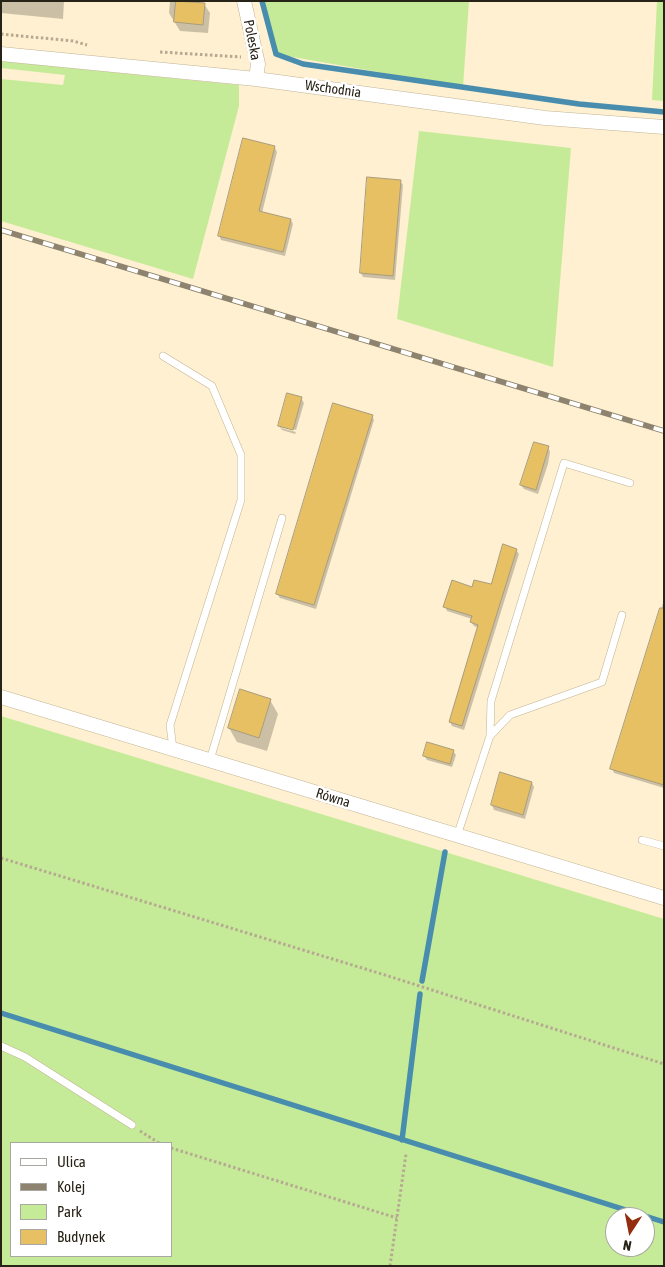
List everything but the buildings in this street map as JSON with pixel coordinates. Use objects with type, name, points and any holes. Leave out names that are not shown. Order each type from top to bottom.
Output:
[{"type":"street","name":"Poleska","points":[[244,1],[258,64],[256,79]]},
{"type":"street","name":"Wschodnia","points":[[1,54],[256,79],[545,118],[664,127]]},
{"type":"street","name":"Równa","points":[[1,697],[664,898]]},
{"type":"lane","points":[[163,356],[212,386],[241,455],[242,500],[170,725],[173,749]]},
{"type":"lane","points":[[458,836],[490,736],[491,700],[564,463],[630,483]]},
{"type":"lane","points":[[210,760],[282,518]]},
{"type":"lane","points":[[490,736],[510,715],[602,682],[622,615]]},
{"type":"lane","points":[[642,840],[664,846]]},
{"type":"lane","points":[[1,1046],[25,1057],[132,1125]]},
{"type":"path","points":[[1,34],[74,40],[93,47]]},
{"type":"path","points":[[151,51],[256,58]]},
{"type":"path","points":[[1,858],[385,975],[664,1064]]},
{"type":"path","points":[[132,1125],[158,1142]]},
{"type":"path","points":[[172,1148],[397,1218]]},
{"type":"path","points":[[390,1266],[406,1154]]},
{"type":"green space","points":[[262,1],[469,1],[463,87],[276,54]]},
{"type":"green space","points":[[657,1],[664,1],[664,101],[652,100]]},
{"type":"green space","points":[[1,61],[239,85],[239,106],[193,279],[1,221],[1,79],[63,85],[65,75],[1,68]]},
{"type":"green space","points":[[419,131],[571,148],[553,367],[397,319]]},
{"type":"green space","points":[[1,716],[664,919],[664,1266],[1,1266]]},
{"type":"waterway","points":[[262,1],[276,54],[303,64],[579,104],[664,112]]},
{"type":"waterway","points":[[422,981],[445,852]]},
{"type":"waterway","points":[[402,1140],[420,994]]},
{"type":"waterway","points":[[1,1013],[664,1222]]},
{"type":"railway","points":[[1,230],[664,431]]}]
